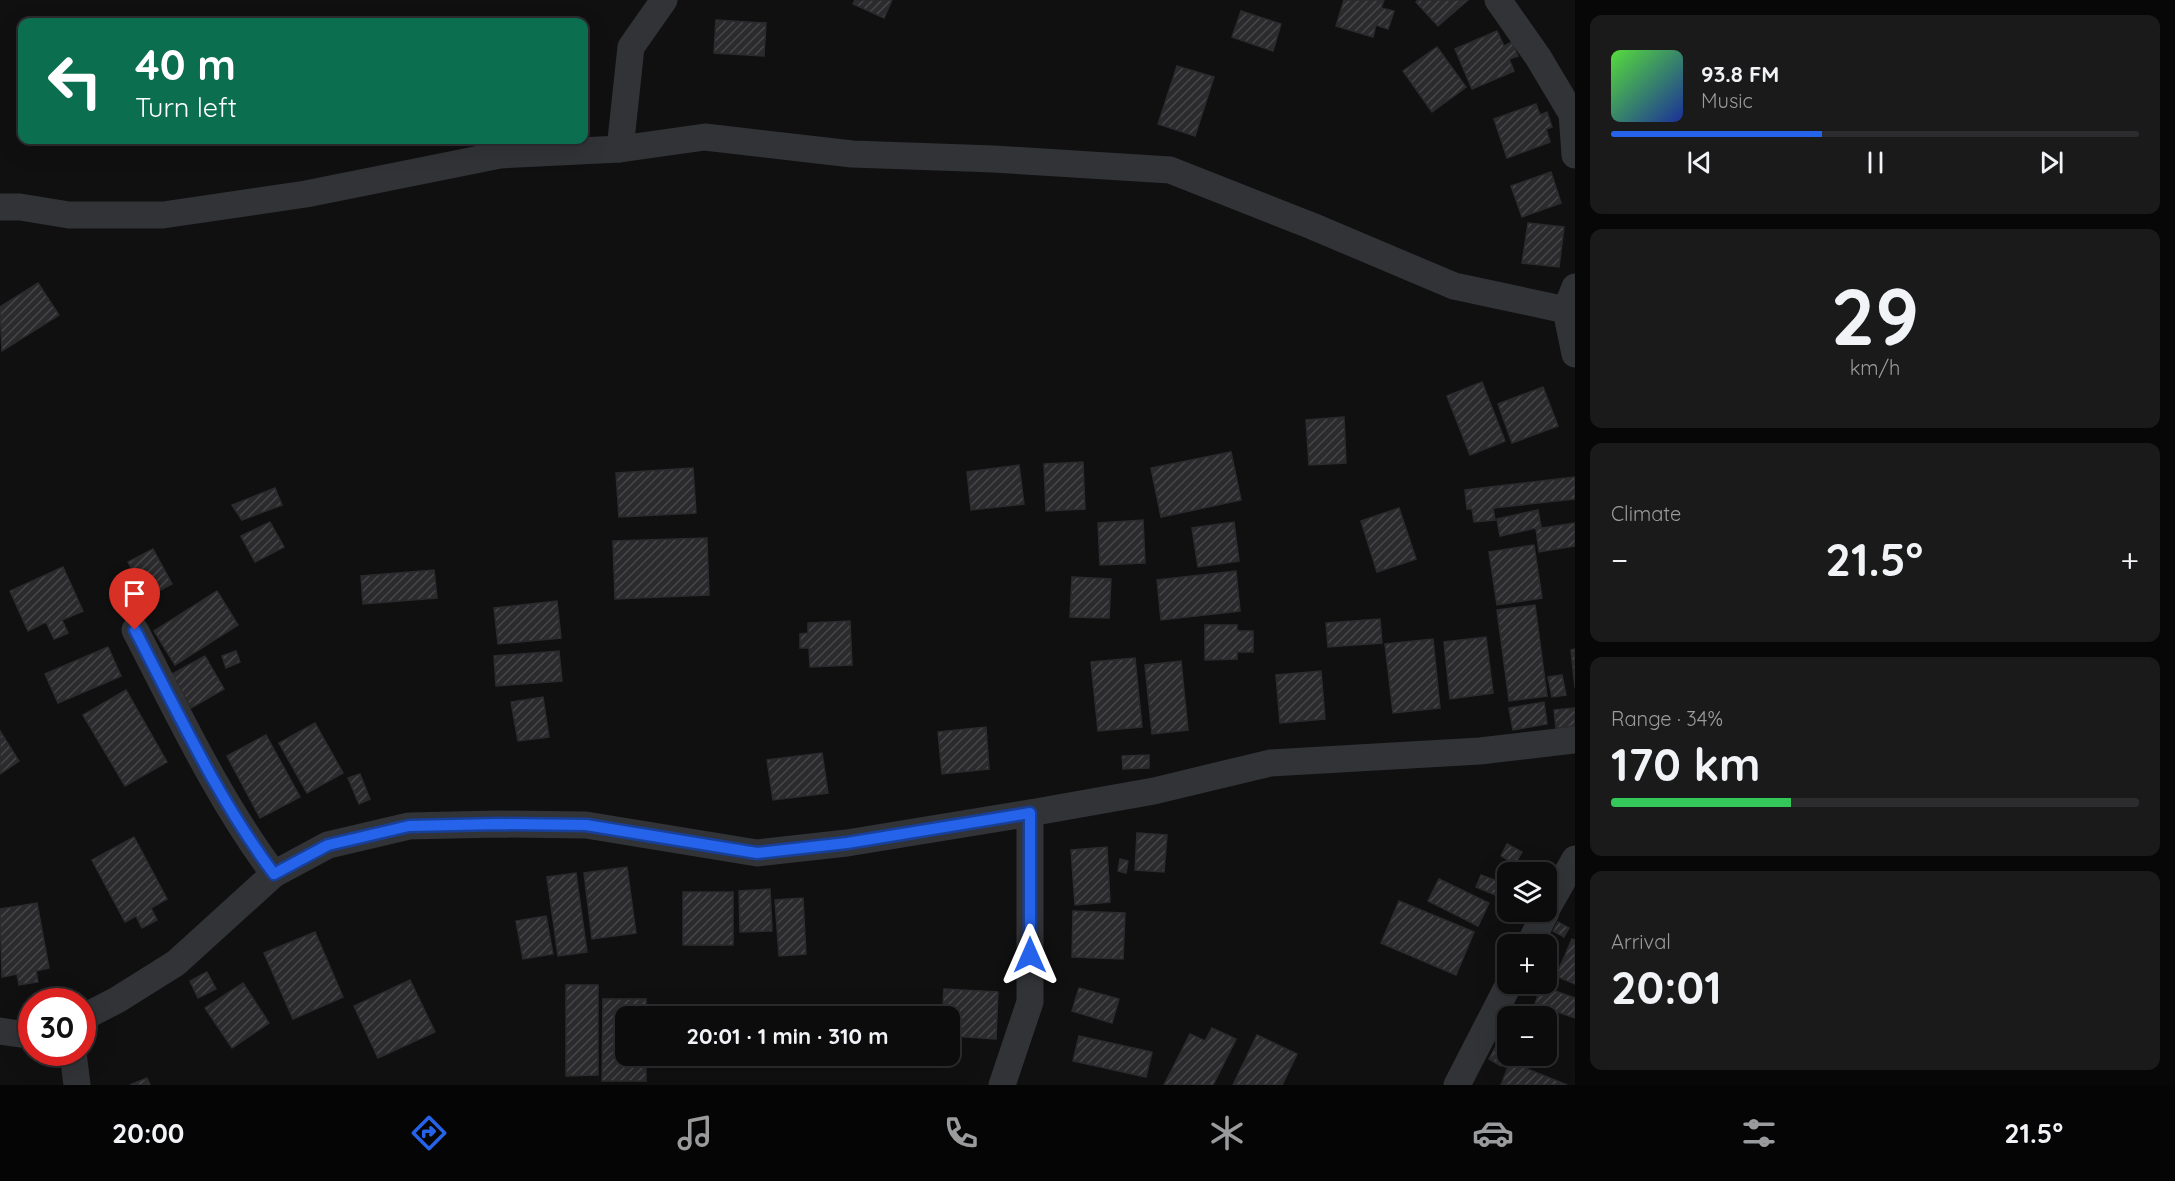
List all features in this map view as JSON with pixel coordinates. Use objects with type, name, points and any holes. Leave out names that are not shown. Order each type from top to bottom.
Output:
[{"type":"street","points":[[620,149],[631,47],[664,0]]},
{"type":"street","points":[[1498,0],[1538,57],[1572,114],[1575,155]]},
{"type":"street","points":[[0,207],[20,207],[69,215],[163,215],[306,194],[501,155],[620,149],[705,137],[852,154],[994,159],[1170,170],[1454,286],[1570,298],[1575,354]]},
{"type":"street","points":[[135,630],[207,767],[249,840],[274,874]]},
{"type":"street","points":[[96,1011],[176,963],[274,874],[328,845],[409,826],[586,825],[757,853],[847,843],[1030,813],[1154,791],[1270,763],[1480,751],[1575,740]]},
{"type":"street","points":[[1002,1085],[1030,1002],[1030,813]]},
{"type":"street","points":[[1557,891],[1575,859]]},
{"type":"street","points":[[1457,1085],[1504,994]]},
{"type":"street","points":[[0,1031],[18,1034]]},
{"type":"street","points":[[75,1066],[77,1085]]},
{"type":"building","points":[[855,0],[892,0],[884,18],[853,4]]},
{"type":"building","points":[[1344,0],[1384,0],[1381,8],[1394,11],[1388,29],[1376,25],[1373,37],[1336,26]]},
{"type":"building","points":[[1418,0],[1468,0],[1438,26],[1416,2]]},
{"type":"building","points":[[1241,11],[1281,24],[1273,51],[1232,37]]},
{"type":"building","points":[[716,20],[766,23],[764,56],[714,53]]},
{"type":"building","points":[[1497,31],[1504,46],[1512,42],[1518,56],[1509,59],[1514,71],[1472,89],[1455,49]]},
{"type":"building","points":[[1437,47],[1466,87],[1432,112],[1403,71]]},
{"type":"building","points":[[1177,66],[1214,77],[1195,136],[1158,124]]},
{"type":"building","points":[[1536,104],[1540,115],[1547,112],[1552,127],[1546,129],[1550,142],[1507,158],[1494,119]]},
{"type":"building","points":[[360,144],[409,144],[409,145]]},
{"type":"building","points":[[1551,172],[1561,203],[1522,217],[1511,186]]},
{"type":"building","points":[[1528,223],[1564,227],[1559,267],[1522,263]]},
{"type":"building","points":[[38,283],[59,315],[2,351],[0,307]]},
{"type":"building","points":[[1482,382],[1505,441],[1470,455],[1447,396]]},
{"type":"building","points":[[1543,387],[1558,426],[1512,443],[1498,404]]},
{"type":"building","points":[[1344,417],[1346,463],[1309,465],[1306,420]]},
{"type":"building","points":[[1231,452],[1241,500],[1161,517],[1151,468]]},
{"type":"building","points":[[1083,462],[1085,509],[1046,511],[1044,464]]},
{"type":"building","points":[[1019,465],[1024,504],[971,510],[967,472]]},
{"type":"building","points":[[693,468],[696,513],[619,517],[616,473]]},
{"type":"building","points":[[1575,477],[1575,499],[1493,508],[1495,520],[1474,522],[1472,509],[1467,509],[1465,490]]},
{"type":"building","points":[[275,488],[282,505],[242,520],[232,505]]},
{"type":"building","points":[[1399,508],[1416,559],[1377,572],[1361,521]]},
{"type":"building","points":[[1538,510],[1541,527],[1500,536],[1497,519]]},
{"type":"building","points":[[1143,520],[1145,563],[1100,565],[1098,523]]},
{"type":"building","points":[[270,522],[284,547],[255,562],[241,536]]},
{"type":"building","points":[[1234,522],[1239,561],[1198,567],[1192,528]]},
{"type":"building","points":[[1575,523],[1575,546],[1539,552],[1536,529]]},
{"type":"building","points":[[707,538],[709,595],[615,599],[613,541]]},
{"type":"building","points":[[1534,545],[1542,598],[1497,605],[1489,552]]},
{"type":"building","points":[[153,549],[172,584],[147,597],[128,562]]},
{"type":"building","points":[[63,567],[83,611],[62,620],[68,633],[54,639],[46,622],[28,631],[10,591]]},
{"type":"building","points":[[434,570],[437,598],[363,604],[361,576]]},
{"type":"building","points":[[1236,571],[1240,611],[1161,620],[1157,580]]},
{"type":"building","points":[[1072,577],[1111,579],[1109,618],[1070,617]]},
{"type":"building","points":[[217,591],[238,625],[175,665],[154,631]]},
{"type":"building","points":[[557,601],[561,638],[498,644],[494,608]]},
{"type":"building","points":[[1535,605],[1547,696],[1509,701],[1497,610]]},
{"type":"building","points":[[1380,619],[1382,643],[1328,647],[1326,623]]},
{"type":"building","points":[[850,621],[852,665],[810,667],[809,648],[800,648],[800,634],[808,633],[808,623]]},
{"type":"building","points":[[1205,625],[1237,625],[1237,631],[1253,631],[1253,652],[1237,652],[1237,659],[1205,660]]},
{"type":"building","points":[[1486,637],[1493,693],[1450,699],[1444,642]]},
{"type":"building","points":[[1433,639],[1440,708],[1393,713],[1385,644]]},
{"type":"building","points":[[108,647],[121,676],[58,703],[45,674]]},
{"type":"building","points":[[1575,649],[1575,688],[1571,650]]},
{"type":"building","points":[[236,651],[240,662],[226,668],[222,656]]},
{"type":"building","points":[[559,651],[562,681],[496,686],[494,656]]},
{"type":"building","points":[[205,656],[224,689],[191,708],[172,674]]},
{"type":"building","points":[[1135,658],[1142,727],[1098,731],[1091,662]]},
{"type":"building","points":[[1181,661],[1188,730],[1152,734],[1145,665]]},
{"type":"building","points":[[1321,671],[1325,719],[1280,723],[1276,675]]},
{"type":"building","points":[[1562,675],[1566,695],[1552,697],[1548,677]]},
{"type":"building","points":[[126,690],[167,762],[125,786],[83,715]]},
{"type":"building","points":[[543,697],[549,737],[518,741],[511,702]]},
{"type":"building","points":[[1544,702],[1547,724],[1513,730],[1509,708]]},
{"type":"building","points":[[1575,708],[1575,726],[1556,728],[1554,710]]},
{"type":"building","points":[[315,723],[343,773],[307,793],[279,743]]},
{"type":"building","points":[[986,727],[989,769],[942,774],[938,732]]},
{"type":"building","points":[[0,731],[19,761],[0,774]]},
{"type":"building","points":[[266,735],[300,797],[260,818],[227,756]]},
{"type":"building","points":[[822,753],[828,793],[773,800],[767,760]]},
{"type":"building","points":[[1149,755],[1149,768],[1123,769],[1122,756]]},
{"type":"building","points":[[360,774],[370,799],[359,804],[348,778]]},
{"type":"building","points":[[1137,833],[1167,835],[1164,872],[1135,870]]},
{"type":"building","points":[[134,837],[167,899],[151,908],[157,920],[142,928],[136,916],[125,922],[92,860]]},
{"type":"building","points":[[1507,844],[1522,852],[1516,862],[1501,856]]},
{"type":"building","points":[[1107,847],[1110,902],[1075,905],[1071,850]]},
{"type":"building","points":[[1120,859],[1128,861],[1126,873],[1118,871]]},
{"type":"building","points":[[627,867],[636,933],[592,939],[584,873]]},
{"type":"building","points":[[576,873],[587,952],[558,956],[547,877]]},
{"type":"building","points":[[1481,875],[1497,881],[1497,896],[1476,887]]},
{"type":"building","points":[[1439,879],[1489,903],[1478,926],[1428,901]]},
{"type":"building","points":[[770,889],[772,931],[740,932],[739,891]]},
{"type":"building","points":[[683,892],[733,892],[733,945],[683,945]]},
{"type":"building","points":[[803,898],[806,954],[779,956],[775,900]]},
{"type":"building","points":[[1399,901],[1474,932],[1456,975],[1381,943]]},
{"type":"building","points":[[37,903],[49,968],[36,971],[38,982],[19,985],[17,974],[2,977],[0,909]]},
{"type":"building","points":[[1073,911],[1125,913],[1123,959],[1072,957]]},
{"type":"building","points":[[546,916],[553,954],[523,959],[516,921]]},
{"type":"building","points":[[1558,922],[1569,928],[1564,937],[1553,931]]},
{"type":"building","points":[[315,932],[343,997],[293,1019],[264,953]]},
{"type":"building","points":[[1572,939],[1575,940],[1575,984],[1557,976]]},
{"type":"building","points":[[207,972],[216,989],[198,998],[190,981]]},
{"type":"building","points":[[410,980],[435,1032],[378,1058],[354,1006]]},
{"type":"building","points":[[243,983],[269,1023],[232,1048],[205,1008]]},
{"type":"building","points":[[566,985],[598,985],[598,1075],[566,1076]]},
{"type":"building","points":[[1079,988],[1119,999],[1112,1023],[1072,1011]]},
{"type":"building","points":[[944,989],[998,992],[996,1039],[960,1037],[960,1006],[943,1006]]},
{"type":"building","points":[[1557,992],[1575,998],[1575,1018],[1557,1012],[1557,1006],[1535,1004],[1538,994],[1557,994]]},
{"type":"building","points":[[603,999],[646,999],[646,1006],[615,1006],[615,1066],[646,1066],[646,1081],[602,1081]]},
{"type":"building","points":[[1212,1028],[1236,1039],[1213,1085],[1164,1085],[1190,1034],[1205,1041]]},
{"type":"building","points":[[1257,1035],[1297,1054],[1282,1085],[1233,1085]]},
{"type":"building","points":[[1079,1036],[1152,1052],[1146,1077],[1073,1061]]},
{"type":"building","points":[[1497,1044],[1497,1064],[1489,1059]]},
{"type":"building","points":[[1508,1066],[1520,1066],[1567,1085],[1501,1085]]},
{"type":"building","points":[[147,1078],[150,1085],[130,1085]]},
{"type":"route","points":[[135,630],[207,767],[249,840],[274,874],[328,845],[409,826],[586,825],[757,853],[847,843],[1030,813],[1030,955]]}]
